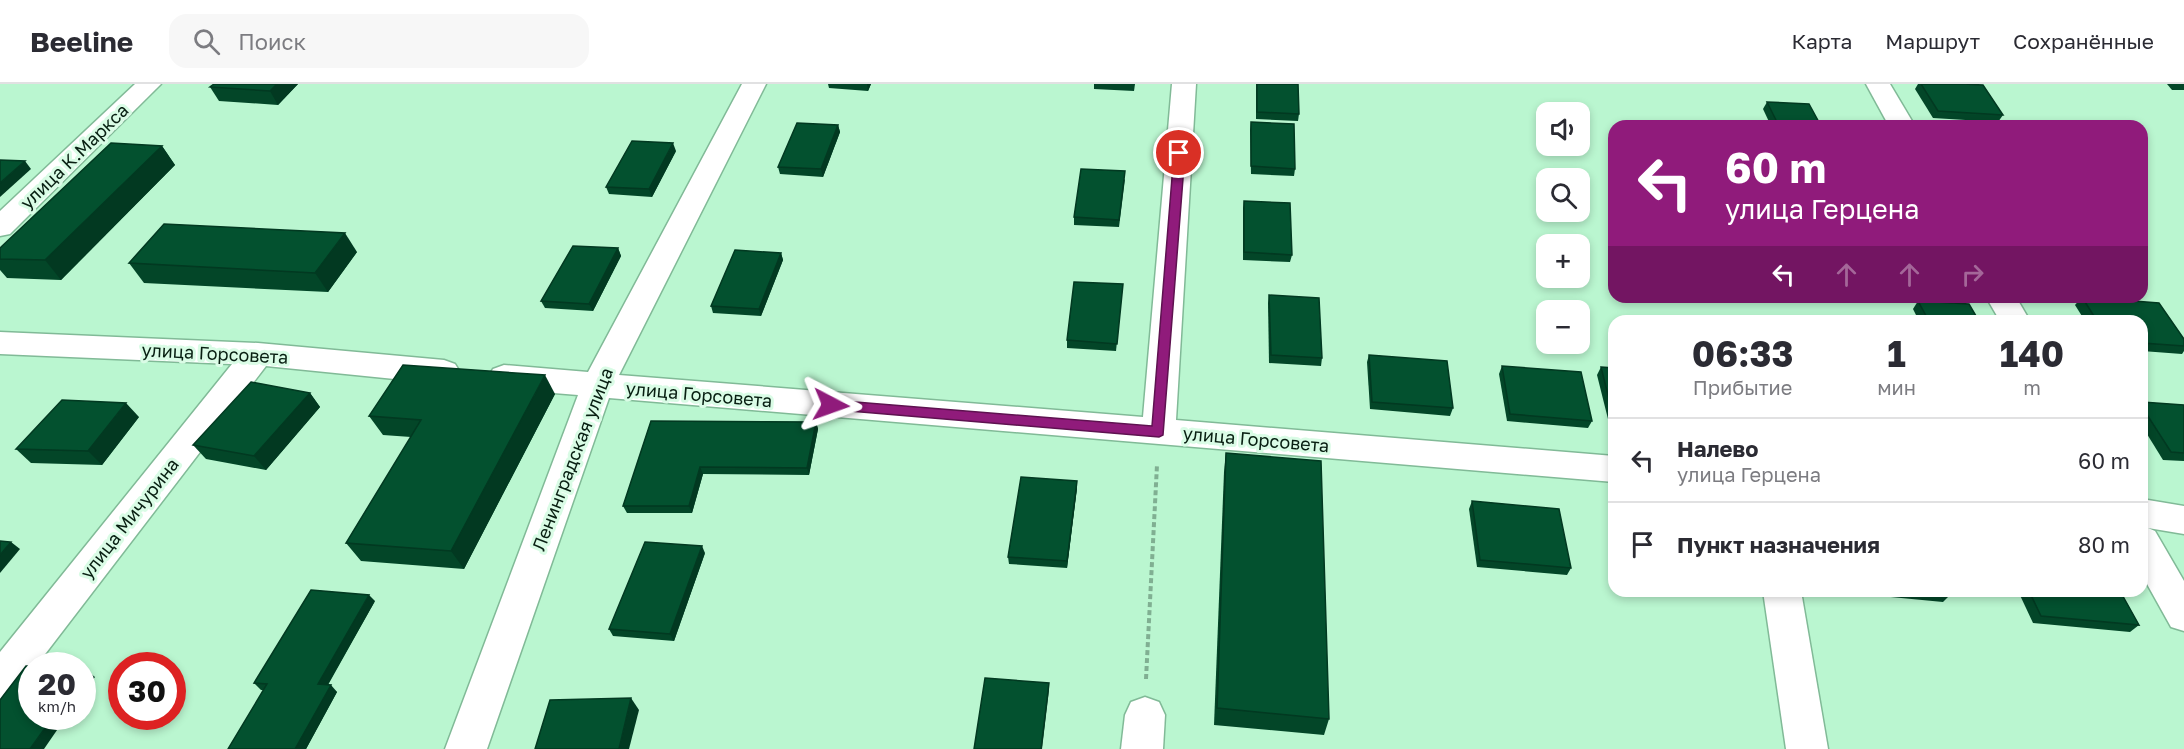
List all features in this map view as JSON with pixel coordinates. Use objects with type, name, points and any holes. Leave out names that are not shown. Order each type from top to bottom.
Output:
[{"type":"street","name":"улица К.Маркса","points":[[0,227],[149,84]]},
{"type":"street","name":"Ленинградская улица","points":[[466,749],[597,386],[754,84]]},
{"type":"street","points":[[1159,431],[1184,84]]},
{"type":"street","points":[[1878,84],[1899,120]]},
{"type":"street","name":"улица Горсовета","points":[[0,343],[258,354],[597,386],[1608,468]]},
{"type":"street","name":"улица Мичурина","points":[[0,682],[258,354]]},
{"type":"street","points":[[2148,514],[2184,520]]},
{"type":"street","points":[[2148,552],[2184,615]]},
{"type":"street","points":[[1783,597],[1807,749]]},
{"type":"path","points":[[1143,732],[1159,431]]},
{"type":"building","points":[[214,84],[277,84],[270,91],[210,87]]},
{"type":"building","points":[[1257,84],[1298,84],[1299,114],[1257,112]]},
{"type":"building","points":[[1921,84],[1983,85],[2003,115],[1938,111]]},
{"type":"building","points":[[1767,102],[1809,104],[1818,120],[1776,120]]},
{"type":"building","points":[[1251,122],[1294,124],[1295,169],[1251,166]]},
{"type":"building","points":[[797,123],[838,125],[821,169],[778,167]]},
{"type":"building","points":[[632,141],[673,143],[649,189],[606,187]]},
{"type":"building","points":[[111,143],[162,146],[45,260],[0,259],[0,248]]},
{"type":"building","points":[[0,160],[25,161],[0,183]]},
{"type":"building","points":[[1081,169],[1125,171],[1119,220],[1074,217]]},
{"type":"building","points":[[1244,201],[1290,203],[1292,255],[1244,252]]},
{"type":"building","points":[[164,224],[345,233],[315,273],[129,263]]},
{"type":"building","points":[[573,246],[618,248],[589,304],[541,301]]},
{"type":"building","points":[[735,250],[781,253],[759,309],[711,306]]},
{"type":"building","points":[[1074,282],[1123,284],[1117,344],[1067,340]]},
{"type":"building","points":[[1269,295],[1319,298],[1322,358],[1271,355]]},
{"type":"building","points":[[1919,303],[1969,304],[1975,315],[1926,315]]},
{"type":"building","points":[[2086,303],[2159,303],[2184,339],[2184,346],[2148,343],[2148,315],[2093,315]]},
{"type":"building","points":[[1369,355],[1447,361],[1453,408],[1372,402]]},
{"type":"building","points":[[403,365],[545,375],[451,551],[346,543],[421,420],[369,416]]},
{"type":"building","points":[[1502,366],[1581,372],[1592,421],[1510,414]]},
{"type":"building","points":[[1601,367],[1608,368],[1608,395]]},
{"type":"building","points":[[251,382],[310,393],[254,456],[193,445]]},
{"type":"building","points":[[62,400],[126,403],[88,451],[16,449]]},
{"type":"building","points":[[2148,402],[2184,405],[2184,453],[2171,452],[2148,416]]},
{"type":"building","points":[[651,421],[816,422],[807,468],[700,467],[689,506],[623,506]]},
{"type":"building","points":[[1226,453],[1321,461],[1329,719],[1217,708]]},
{"type":"building","points":[[1021,477],[1077,481],[1067,561],[1008,557]]},
{"type":"building","points":[[1472,501],[1559,509],[1571,568],[1480,560]]},
{"type":"building","points":[[0,541],[11,542],[0,555]]},
{"type":"building","points":[[645,542],[702,546],[670,634],[609,629]]},
{"type":"building","points":[[311,590],[369,595],[318,684],[331,685],[295,749],[228,749],[267,684],[254,683]]},
{"type":"building","points":[[2032,597],[2123,597],[2139,625],[2041,616]]},
{"type":"building","points":[[18,676],[18,730],[44,730],[30,749],[0,749],[0,700]]},
{"type":"building","points":[[985,678],[1049,683],[1041,749],[974,749]]},
{"type":"building","points":[[631,698],[619,749],[535,749],[550,700]]},
{"type":"route","points":[[831,405],[1159,431],[1179,153]]}]
